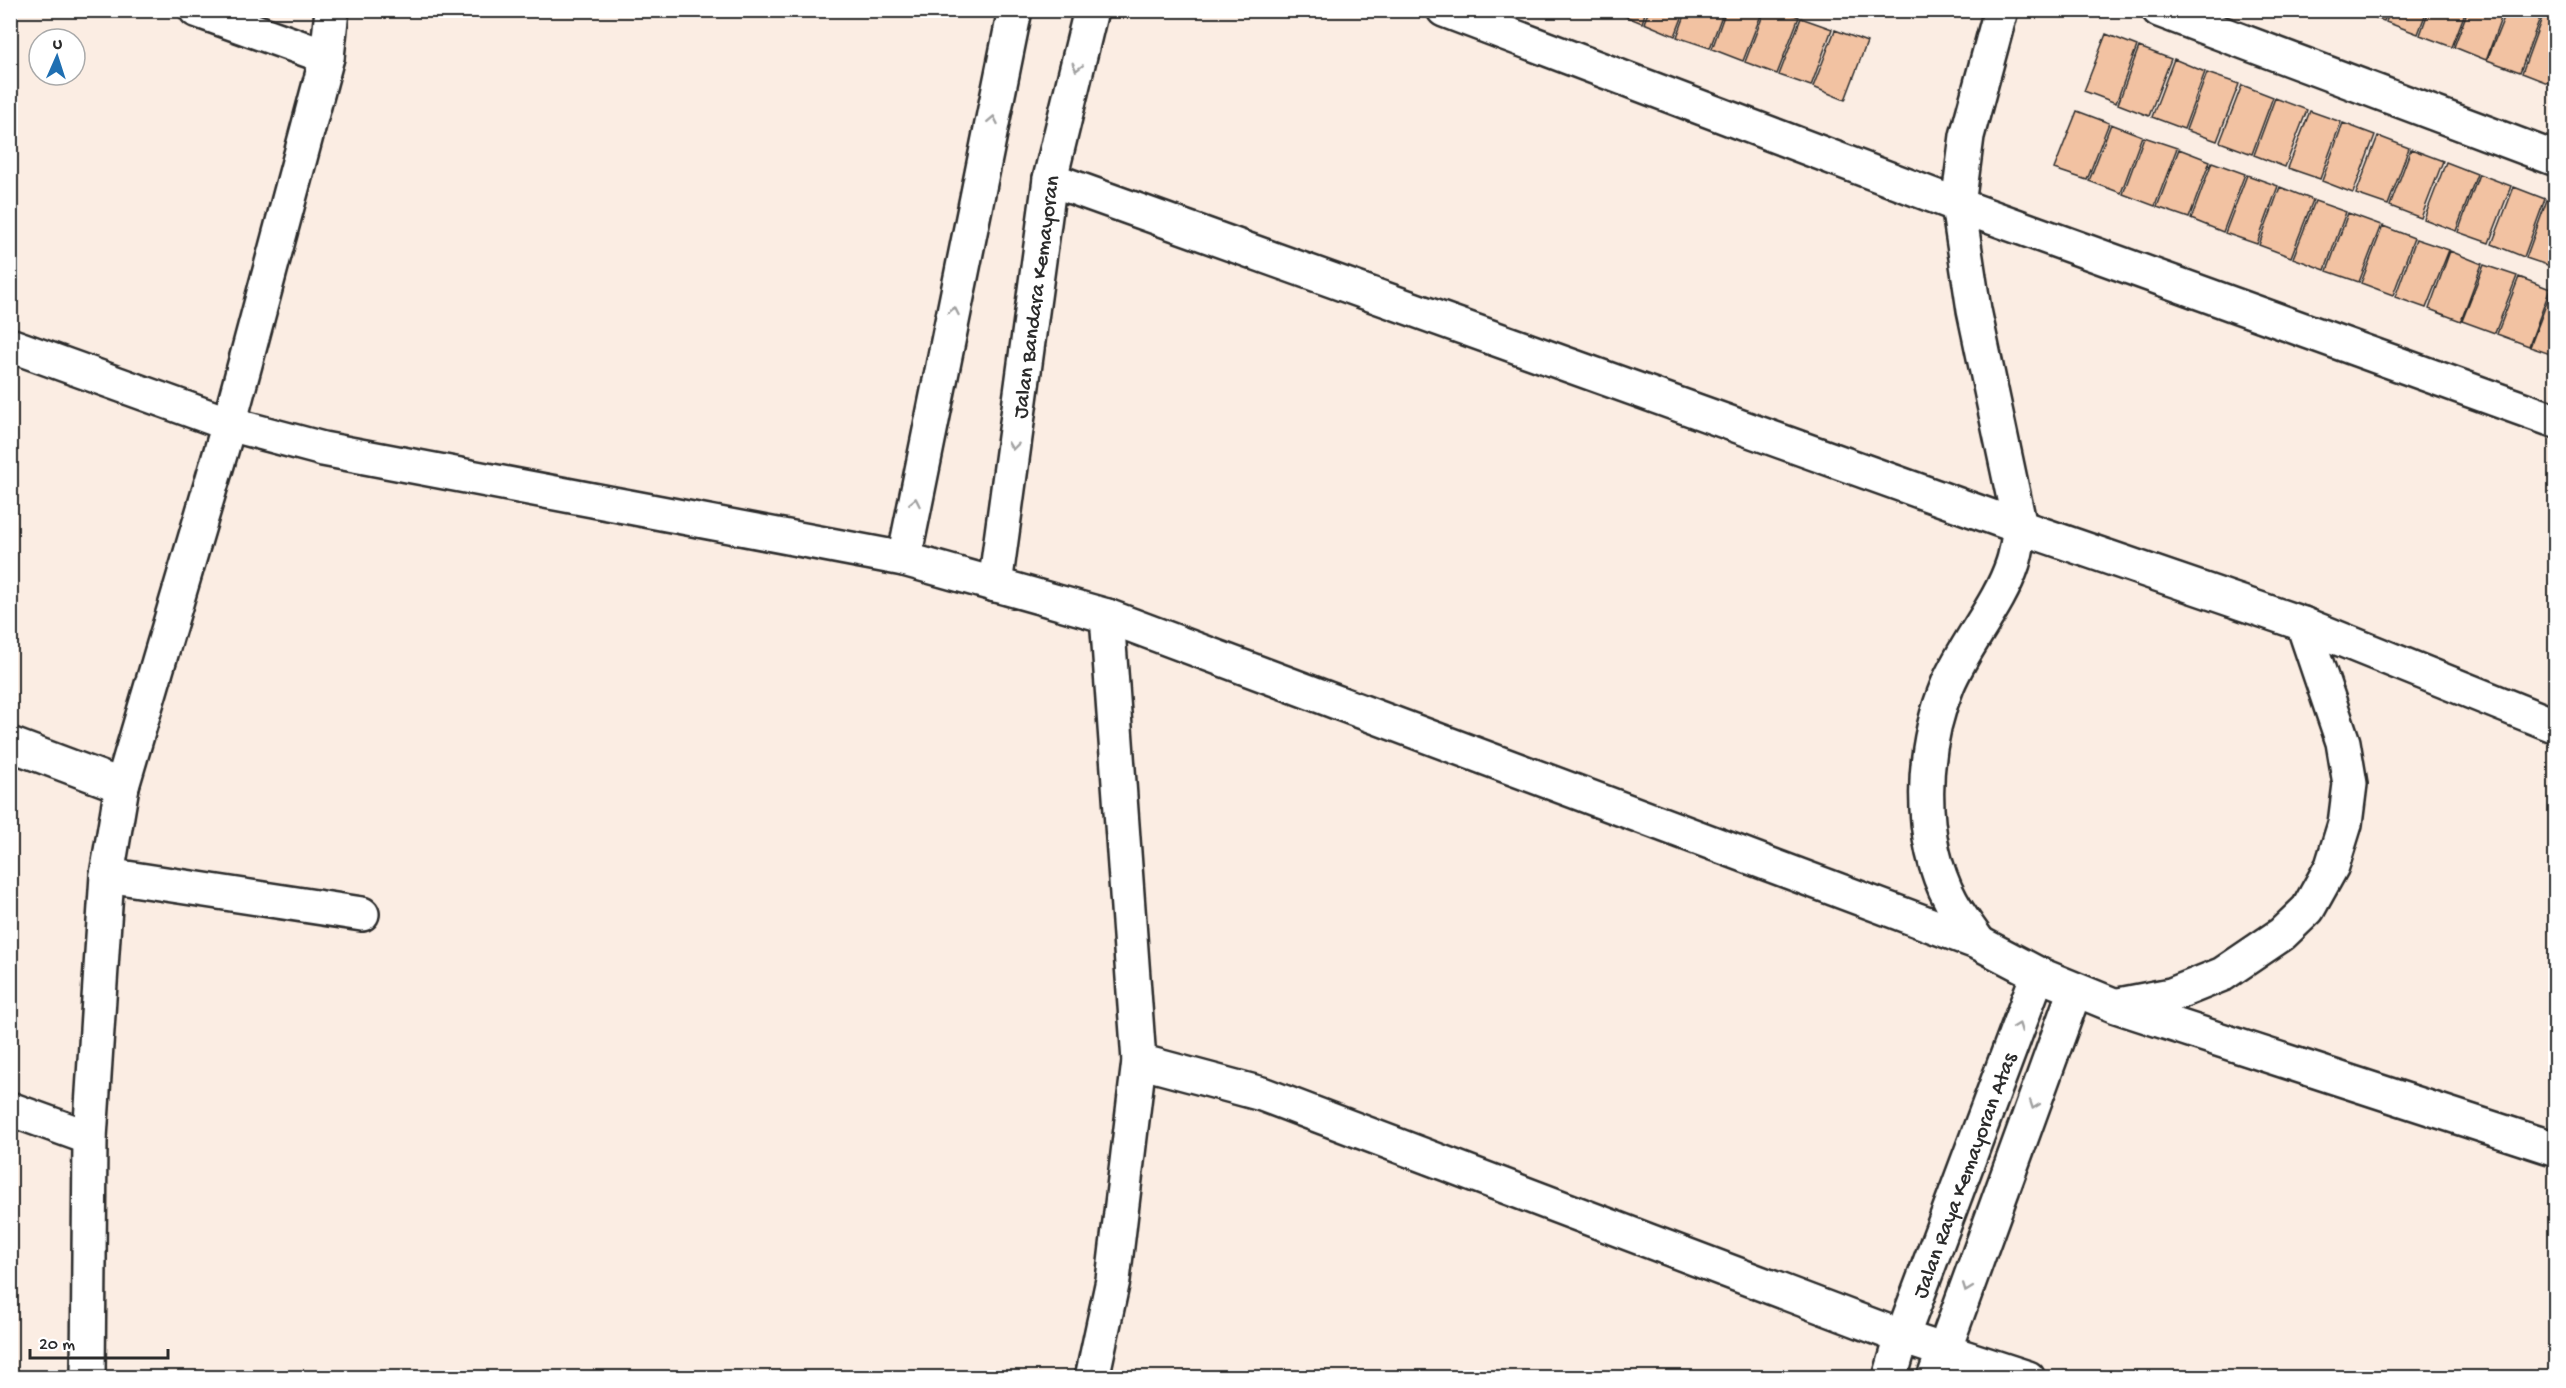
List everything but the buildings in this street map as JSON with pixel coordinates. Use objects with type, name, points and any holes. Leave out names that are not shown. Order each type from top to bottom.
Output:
[{"type":"street","points":[[196,10],[327,57]]},
{"type":"street","points":[[88,1377],[90,1138],[107,875],[122,786],[229,424],[327,57],[332,10]]},
{"type":"street","points":[[904,559],[1015,10]]},
{"type":"street","name":"Jalan Bandara Kemayoran","points":[[995,585],[1050,179],[1091,10]]},
{"type":"street","points":[[1444,10],[1958,205],[2556,421]]},
{"type":"street","points":[[1979,943],[1951,900],[1936,859],[1926,812],[1927,767],[1933,732],[1948,683],[2003,586],[2013,562],[2020,527],[1974,310],[1958,205],[1967,136],[2001,10]]},
{"type":"street","points":[[2159,10],[2556,159]]},
{"type":"street","points":[[1050,179],[2020,527],[2302,624],[2556,726]]},
{"type":"street","points":[[10,345],[229,424],[323,449],[904,559],[1107,616],[1979,943],[2038,974],[2116,1006],[2556,1149]]},
{"type":"street","points":[[1092,1377],[1113,1280],[1138,1061],[1107,616]]},
{"type":"street","points":[[2116,1006],[2171,995],[2223,974],[2282,934],[2308,909],[2332,866],[2345,824],[2350,784],[2343,742],[2302,624]]},
{"type":"street","points":[[10,744],[122,786]]},
{"type":"street","points":[[107,875],[362,914]]},
{"type":"street","name":"Jalan Raya Kemayoran Atas","points":[[1890,1377],[1902,1337],[2038,974]]},
{"type":"street","name":"Jalan Raya Kemayoran Atas","points":[[1939,1364],[2075,990]]},
{"type":"street","points":[[1138,1061],[1263,1094],[1902,1337],[1939,1364],[2028,1377]]},
{"type":"street","points":[[10,1109],[90,1138]]}]
